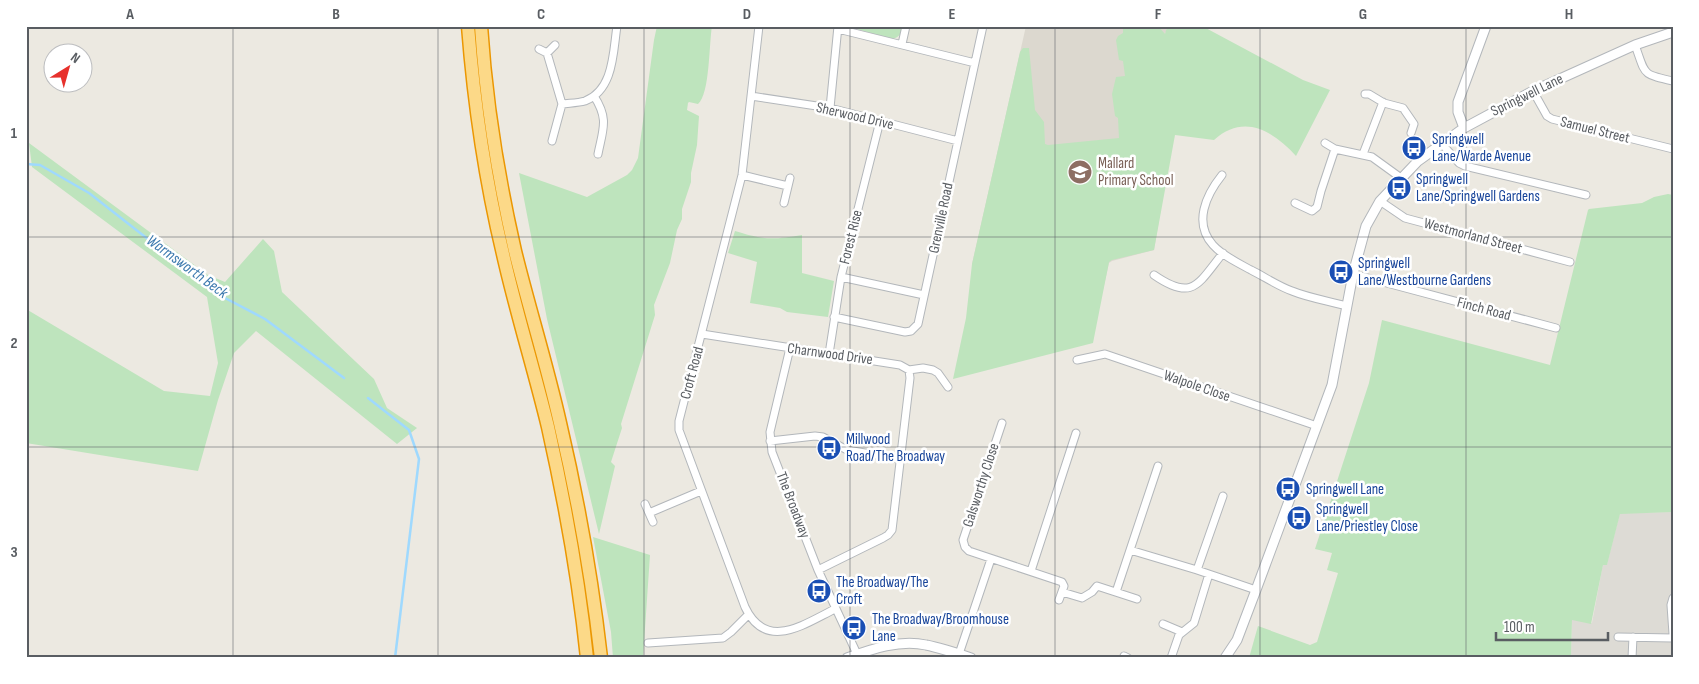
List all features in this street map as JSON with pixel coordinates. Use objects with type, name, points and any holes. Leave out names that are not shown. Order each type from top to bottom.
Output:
[{"type":"highway","points":[[468,26],[478,127],[486,172],[503,256],[547,425],[561,489],[575,569],[587,658]]},
{"type":"highway","points":[[481,26],[483,59],[498,170],[515,252],[547,371],[574,484],[590,575],[601,658]]},
{"type":"street","points":[[562,104],[579,103],[594,96],[608,78],[617,26]]},
{"type":"street","name":"Croft Road","points":[[748,615],[679,430],[679,421],[742,175],[759,26]]},
{"type":"street","points":[[902,44],[906,26]]},
{"type":"street","name":"Grenville Road","points":[[834,316],[905,332],[911,331],[918,324],[983,26]]},
{"type":"street","points":[[1464,128],[1458,112],[1458,102],[1486,26]]},
{"type":"street","points":[[830,108],[838,28],[975,63]]},
{"type":"street","name":"Springwell Lane","points":[[1225,658],[1237,640],[1332,385],[1354,274],[1366,226],[1380,201],[1401,178],[1441,143],[1464,128],[1533,91],[1635,45],[1673,32]]},
{"type":"street","points":[[547,53],[555,45]]},
{"type":"street","points":[[1635,45],[1644,71],[1650,76],[1673,81]]},
{"type":"street","points":[[539,49],[547,53],[562,104],[552,141]]},
{"type":"street","name":"Samuel Street","points":[[1533,91],[1547,116],[1552,119],[1673,148]]},
{"type":"street","points":[[1365,94],[1370,94],[1382,102],[1403,108],[1414,124],[1411,134]]},
{"type":"street","points":[[594,96],[604,114],[598,154]]},
{"type":"street","name":"Sherwood Drive","points":[[751,96],[830,108],[958,141]]},
{"type":"street","points":[[1363,154],[1382,102]]},
{"type":"street","name":"Forest Rise","points":[[829,354],[840,277],[880,121]]},
{"type":"street","points":[[1326,143],[1336,149],[1363,154],[1380,162],[1401,178]]},
{"type":"street","points":[[1441,143],[1464,166],[1586,195]]},
{"type":"street","points":[[1295,203],[1312,211],[1317,207],[1336,149]]},
{"type":"street","points":[[742,175],[788,186]]},
{"type":"street","points":[[1222,175],[1209,192],[1202,216],[1203,224],[1212,244],[1223,253],[1290,291],[1348,306]]},
{"type":"street","points":[[784,203],[790,178]]},
{"type":"street","name":"Westmorland Street","points":[[1380,201],[1405,218],[1570,262]]},
{"type":"street","points":[[1154,275],[1169,285],[1189,288],[1200,282],[1223,253]]},
{"type":"street","name":"Finch Road","points":[[1354,274],[1556,328]]},
{"type":"street","points":[[840,277],[924,295]]},
{"type":"street","name":"Charnwood Drive","points":[[702,334],[900,365],[909,370],[923,368],[933,370],[938,373],[948,387]]},
{"type":"street","name":"The Broadway","points":[[790,348],[770,432],[772,452],[818,570],[857,654]]},
{"type":"street","name":"Walpole Close","points":[[1077,360],[1105,354],[1316,426]]},
{"type":"street","points":[[818,570],[888,535],[894,523],[910,378],[909,370]]},
{"type":"street","name":"Galsworthy Close","points":[[1002,423],[963,540],[965,547],[969,551],[991,559],[1062,582],[1064,586],[1062,592]]},
{"type":"street","points":[[1031,571],[1076,433]]},
{"type":"street","points":[[770,441],[815,436],[831,440],[848,450],[901,459]]},
{"type":"street","points":[[1116,592],[1158,466]]},
{"type":"street","points":[[649,512],[701,491]]},
{"type":"street","points":[[1197,570],[1224,496]]},
{"type":"street","points":[[646,504],[653,522]]},
{"type":"street","points":[[1130,550],[1256,590]]},
{"type":"street","points":[[959,654],[991,559]]},
{"type":"street","points":[[1171,658],[1182,632],[1194,623],[1209,574]]},
{"type":"street","points":[[1059,600],[1062,592],[1082,598],[1092,592],[1097,586],[1137,599]]},
{"type":"street","points":[[1673,598],[1671,605],[1673,634]]},
{"type":"street","points":[[648,643],[723,638],[748,615],[760,627],[775,632],[783,631],[793,629],[835,609]]},
{"type":"street","points":[[1163,624],[1182,632]]},
{"type":"street","points":[[1618,637],[1673,638]]},
{"type":"street","points":[[1632,658],[1633,637]]},
{"type":"street","points":[[847,658],[889,645],[914,643],[926,644],[971,658]]},
{"type":"shaded area","name":"Mallard Primary School","points":[[1026,26],[1167,27],[1157,73],[1161,208],[1154,250],[1109,263],[1103,290],[972,264]]},
{"type":"shaded area","points":[[1673,512],[1673,658],[1571,658],[1572,619],[1592,623],[1603,564],[1607,564],[1620,513]]},
{"type":"green space","points":[[657,26],[712,26],[707,79],[705,90],[698,104],[688,103],[687,110],[699,116],[697,145],[691,182],[682,209],[682,219],[677,230],[670,263],[654,305],[655,315],[611,462],[615,466],[599,534],[547,319],[519,173],[587,197],[627,175],[632,170],[638,158]]},
{"type":"green space","points":[[846,26],[903,26],[900,35],[892,39]]},
{"type":"green space","name":"Mallard Primary School","points":[[1202,26],[1303,80],[1330,90],[1296,156],[1278,139],[1258,128],[1236,128],[1225,132],[1214,140],[1175,135],[1154,250],[1109,262],[1093,343],[953,379],[966,318],[972,264],[1020,52],[1023,48],[1029,48],[1035,110],[1044,122],[1045,144],[1119,138],[1118,118],[1115,116],[1112,94],[1116,77],[1125,76],[1123,61],[1119,60],[1116,40],[1123,33],[1123,28],[1159,27],[1165,34],[1167,27]]},
{"type":"green space","points":[[29,143],[208,275],[225,282],[263,239],[274,251],[282,292],[374,379],[387,408],[417,428],[397,444],[256,331],[234,353],[218,400],[198,471],[26,443],[26,309],[164,391],[210,396],[218,363],[207,297],[32,167]]},
{"type":"green space","points":[[1668,194],[1673,195],[1673,512],[1620,514],[1607,565],[1603,565],[1591,624],[1572,620],[1571,658],[1249,658],[1258,626],[1310,645],[1317,642],[1338,573],[1327,570],[1332,553],[1315,549],[1369,383],[1382,320],[1550,365],[1588,210],[1642,203],[1654,197]]},
{"type":"green space","points":[[735,231],[768,238],[802,235],[802,273],[834,281],[828,317],[787,312],[780,308],[750,303],[757,262],[728,253]]},
{"type":"green space","points":[[593,537],[650,555],[643,658],[613,658],[611,632]]},
{"type":"waterway","name":"Warmsworth Beck","points":[[26,164],[40,165],[89,193],[208,286],[225,298],[265,319],[344,378]]},
{"type":"waterway","name":"Warmsworth Beck","points":[[368,398],[409,430],[419,459],[395,658]]},
{"type":"place","name":"Springwell Lane/Warde Avenue","points":[[1414,148]]},
{"type":"place","name":"Mallard Primary School","points":[[1080,172]]},
{"type":"place","name":"Springwell Lane/Springwell Gardens","points":[[1399,188]]},
{"type":"place","name":"Springwell Lane/Westbourne Gardens","points":[[1341,272]]},
{"type":"place","name":"Millwood Road/The Broadway","points":[[829,448]]},
{"type":"place","name":"Springwell Lane","points":[[1288,489]]},
{"type":"place","name":"Springwell Lane/Priestley Close","points":[[1299,518]]},
{"type":"place","name":"The Broadway/The Croft","points":[[819,591]]},
{"type":"place","name":"The Broadway/Broomhouse Lane","points":[[854,628]]}]
